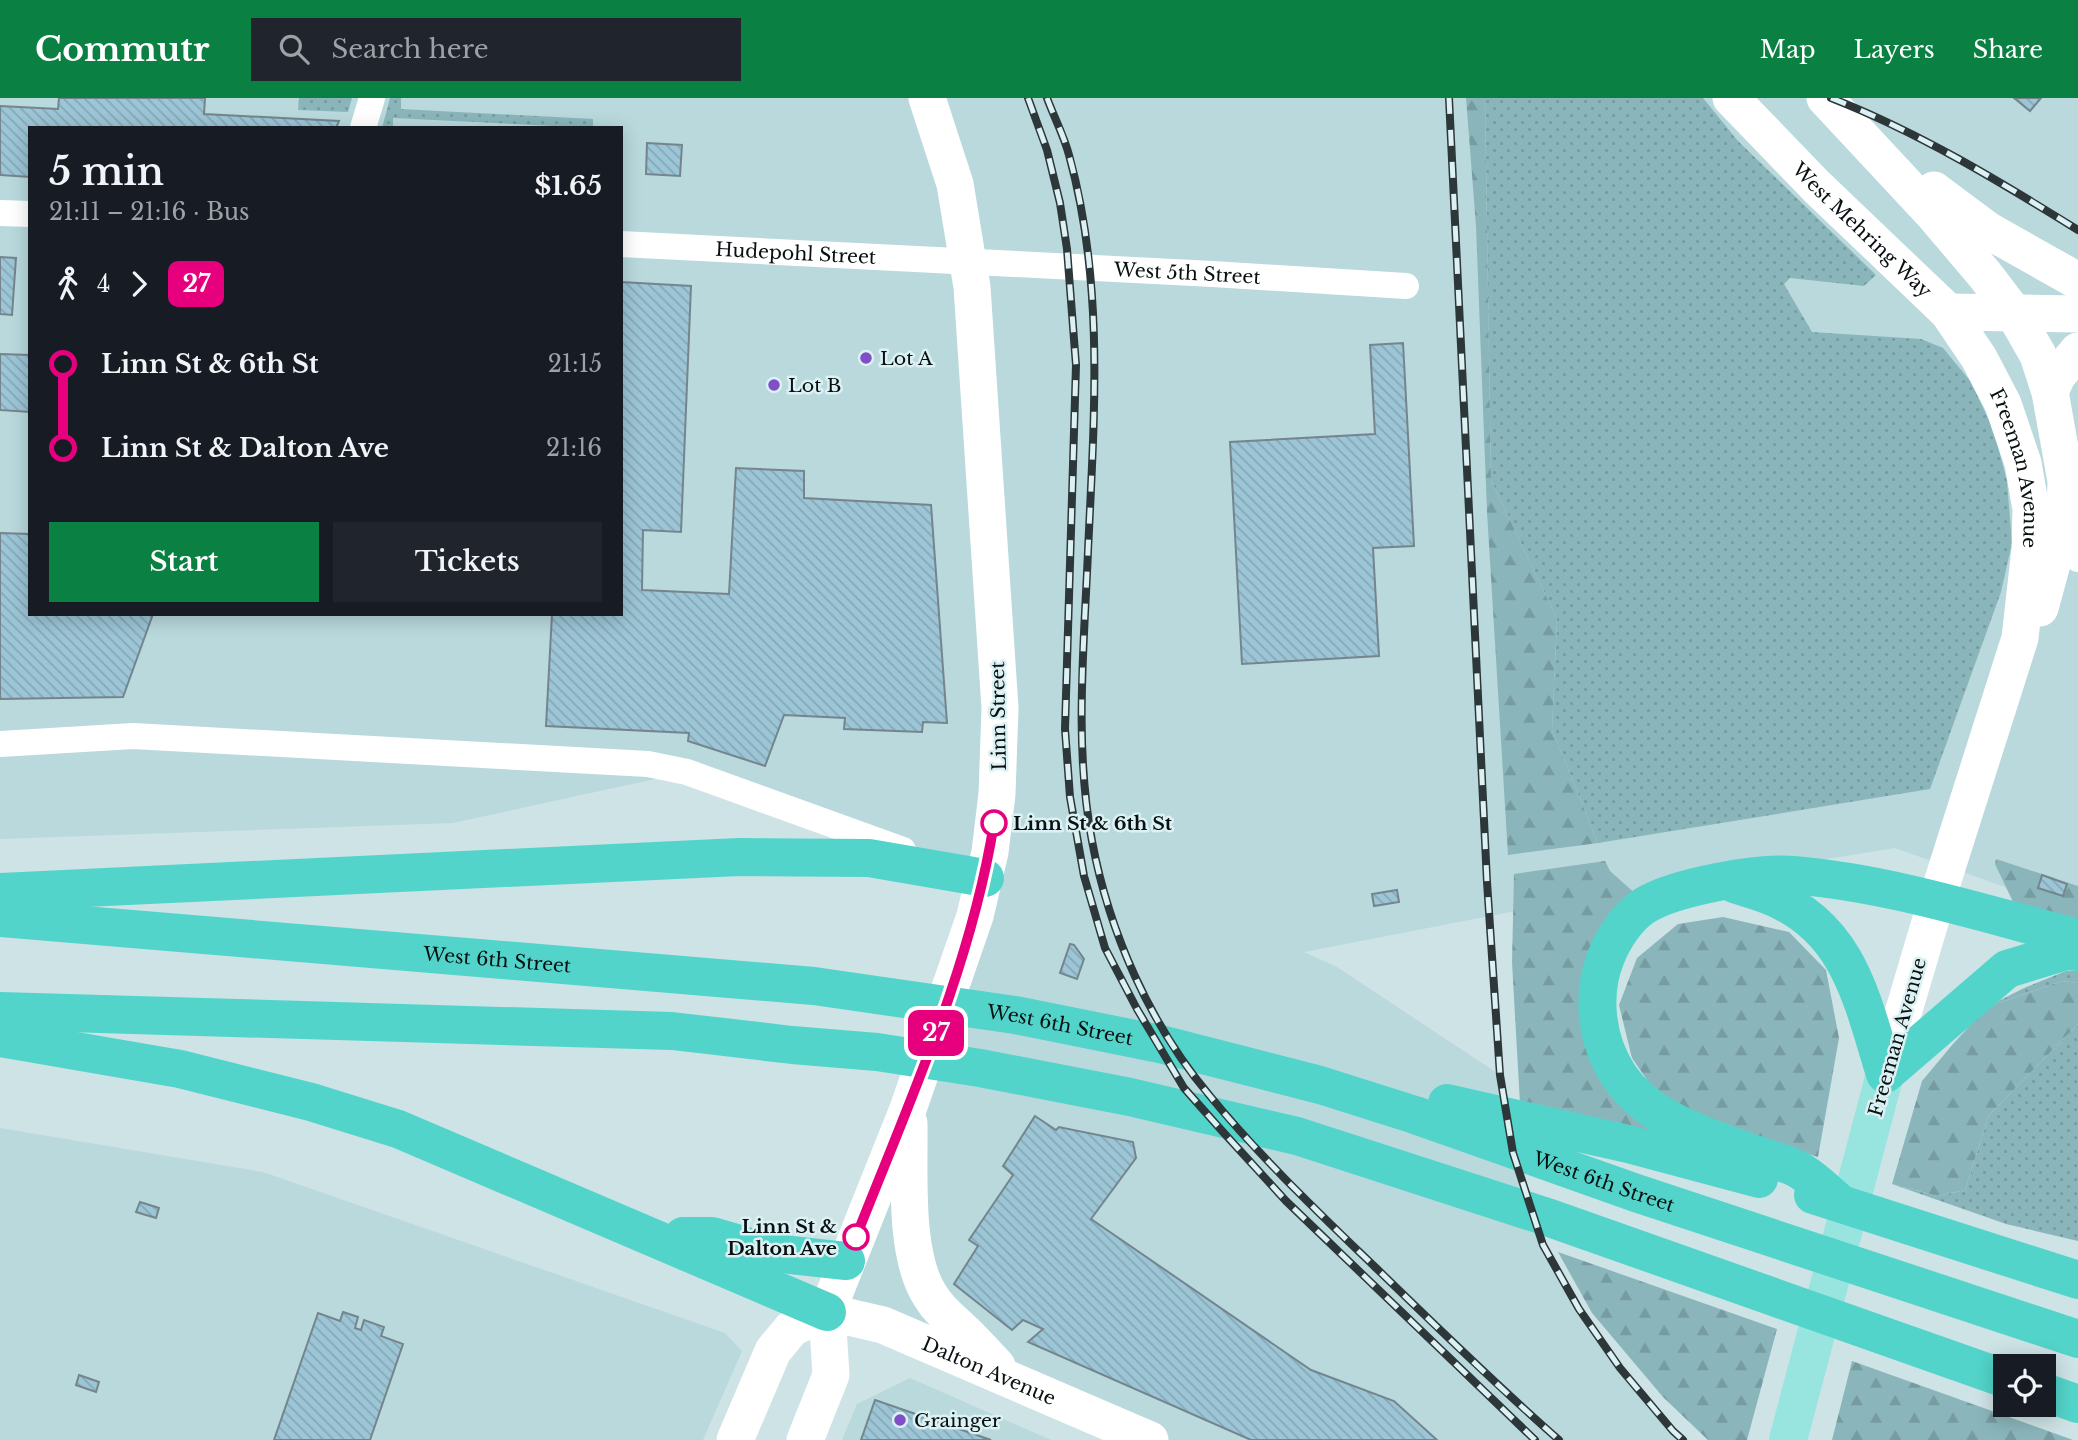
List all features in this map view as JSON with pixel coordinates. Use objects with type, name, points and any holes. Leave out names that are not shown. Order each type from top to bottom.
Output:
[{"type":"highway","points":[[0,892],[739,858],[869,858],[985,878]]},
{"type":"highway","points":[[1839,1202],[1801,1170],[1716,1140],[1665,1117],[1639,1098],[1618,1074],[1603,1041],[1597,1009],[1599,974],[1610,948],[1624,926],[1643,907],[1681,891],[1726,881],[1789,875],[1844,880],[2078,938]]},
{"type":"highway","points":[[1726,881],[1772,896],[1805,916],[1831,939],[1852,971],[1885,1074],[2007,970],[2067,951],[2078,952]]},
{"type":"highway","name":"West 6th Street","points":[[0,918],[814,986],[1016,1014],[1160,1044],[1320,1085],[2078,1339]]},
{"type":"highway","points":[[0,1011],[672,1031],[877,1052],[980,1068],[1130,1097],[1297,1136],[1425,1176],[1993,1374]]},
{"type":"highway","points":[[0,1038],[180,1069],[311,1102],[398,1129],[827,1312]]},
{"type":"highway","points":[[1320,1085],[1381,1088],[1628,1144],[1839,1202],[2078,1280]]},
{"type":"highway","points":[[653,1237],[712,1236],[781,1253],[846,1261]]},
{"type":"highway","points":[[1994,1252],[2020,1244],[2078,1257]]},
{"type":"highway","points":[[2056,1396],[2078,1404]]},
{"type":"main road","name":"Linn Street","points":[[805,1440],[831,1375],[827,1312],[908,1109],[975,916],[985,878],[998,794],[1000,708],[969,261],[956,184],[927,98]]},
{"type":"main road","name":"West Mehring Way","points":[[1731,98],[1825,195],[1948,312],[2054,316]]},
{"type":"main road","points":[[1837,111],[1977,223],[2078,281]]},
{"type":"main road","points":[[1837,111],[1935,216],[2054,316]]},
{"type":"main road","name":"Freeman Avenue","points":[[1788,1440],[1885,1074],[1936,902],[2020,638],[2031,522],[2023,463],[2003,404],[1979,358],[1948,312]]},
{"type":"main road","name":"Freeman Avenue","points":[[2020,638],[2041,605],[2065,516],[2066,481],[2050,392],[2038,355],[2054,316]]},
{"type":"main road","points":[[2050,392],[2057,376],[2078,351]]},
{"type":"main road","points":[[908,1109],[911,1228],[913,1248],[923,1283],[947,1318],[961,1328],[1008,1377]]},
{"type":"main road","points":[[735,1440],[773,1351],[792,1328],[827,1312]]},
{"type":"main road","name":"Dalton Avenue","points":[[827,1312],[883,1325],[1150,1440]]},
{"type":"street","points":[[364,126],[372,98]]},
{"type":"street","points":[[0,213],[28,214]]},
{"type":"street","name":"Hudepohl Street","points":[[623,244],[969,261]]},
{"type":"street","name":"West 5th Street","points":[[969,261],[1406,286]]},
{"type":"street","points":[[2065,516],[2078,559]]},
{"type":"street","points":[[0,744],[133,736],[648,764],[687,772],[985,878]]},
{"type":"shaded area","points":[[0,98],[2078,98],[2078,913],[1895,848],[1567,901],[1304,952],[1337,967],[1500,1075],[1513,1153],[1543,1245],[1579,1309],[1620,1368],[1683,1440],[1150,1440],[827,1312],[985,879],[687,772],[453,823],[0,839]]},
{"type":"shaded area","points":[[0,1128],[263,1172],[725,1333],[742,1351],[703,1440],[0,1440]]},
{"type":"shaded area","points":[[910,1378],[1051,1440],[842,1440],[857,1404]]},
{"type":"green space","points":[[299,98],[352,98],[348,112],[298,110]]},
{"type":"green space","points":[[390,98],[401,98],[401,109],[593,119],[593,126],[553,126],[393,118],[393,126],[383,126]]},
{"type":"green space","points":[[1466,98],[1485,98],[1491,480],[1557,619],[1552,729],[1598,843],[1508,855],[1487,512],[1476,226]]},
{"type":"green space","points":[[1485,98],[1703,98],[1738,141],[1876,275],[1864,286],[1790,278],[1784,284],[1812,332],[1921,339],[1943,348],[1971,382],[1994,431],[2007,481],[2012,543],[2001,592],[1930,789],[1598,843],[1552,729],[1557,619],[1491,480]]},
{"type":"green space","points":[[1996,859],[2078,886],[2078,923],[2014,904],[1995,864]]},
{"type":"green space","points":[[1605,861],[1610,871],[1638,896],[1587,970],[1668,1137],[1520,1104],[1512,962],[1514,874]]},
{"type":"green space","points":[[1723,917],[1789,932],[1826,970],[1839,1038],[1818,1157],[1735,1133],[1660,1099],[1632,1058],[1619,1005],[1637,958],[1678,924]]},
{"type":"green space","points":[[2066,971],[2078,971],[2078,983],[2062,981],[1987,1007],[2024,988]]},
{"type":"green space","points":[[2062,981],[2078,983],[2078,1024],[1989,1115],[1965,1190],[1937,1196],[1892,1184],[1922,1081],[1987,1007]]},
{"type":"green space","points":[[2078,1024],[2078,1241],[2006,1224],[1892,1184],[1937,1196],[1965,1190],[1989,1115]]},
{"type":"green space","points":[[1558,1252],[1777,1329],[1747,1440],[1708,1440],[1663,1397],[1592,1313]]},
{"type":"green space","points":[[1852,1361],[1993,1411],[1993,1417],[2009,1417],[2073,1440],[1832,1440]]},
{"type":"building","points":[[59,98],[205,98],[204,114],[339,121],[337,126],[28,126],[28,177],[0,175],[0,106],[58,109]]},
{"type":"building","points":[[2014,98],[2041,98],[2030,111]]},
{"type":"building","points":[[647,143],[682,145],[680,176],[646,174]]},
{"type":"building","points":[[0,257],[16,258],[12,315],[0,314]]},
{"type":"building","points":[[623,282],[691,286],[681,532],[643,530],[642,590],[729,594],[736,468],[804,471],[804,498],[931,505],[947,723],[923,722],[922,732],[844,729],[845,718],[784,715],[765,766],[688,741],[689,733],[546,726],[552,616],[623,616]]},
{"type":"building","points":[[1403,343],[1414,546],[1373,548],[1379,656],[1242,664],[1230,442],[1375,434],[1370,345]]},
{"type":"building","points":[[0,354],[28,355],[28,412],[0,410]]},
{"type":"building","points":[[0,533],[28,534],[28,616],[152,616],[123,697],[0,699]]},
{"type":"building","points":[[2042,875],[2067,884],[2063,896],[2038,888]]},
{"type":"building","points":[[1397,890],[1399,902],[1374,906],[1372,894]]},
{"type":"building","points":[[1070,944],[1074,945],[1084,959],[1077,979],[1060,973]]},
{"type":"building","points":[[1035,1116],[1056,1130],[1059,1127],[1133,1142],[1136,1158],[1091,1219],[1311,1370],[1394,1401],[1437,1440],[1251,1440],[1028,1342],[1043,1329],[1023,1320],[1012,1330],[954,1284],[978,1246],[969,1240],[1013,1175],[1003,1166]]},
{"type":"building","points":[[140,1202],[159,1208],[156,1218],[136,1212]]},
{"type":"building","points":[[343,1312],[358,1317],[355,1328],[361,1330],[364,1320],[384,1327],[381,1336],[403,1344],[370,1440],[274,1440],[318,1313],[340,1321]]},
{"type":"building","points":[[79,1375],[99,1382],[96,1392],[76,1385]]},
{"type":"building","name":"Grainger","points":[[875,1400],[991,1440],[861,1440]]},
{"type":"railway","points":[[1028,98],[1047,150],[1060,203],[1067,249],[1076,365],[1065,729],[1070,797],[1084,876],[1105,948],[1137,1009],[1184,1088],[1286,1201],[1535,1440]]},
{"type":"railway","points":[[1047,98],[1067,148],[1088,253],[1094,402],[1083,660],[1083,769],[1086,805],[1099,875],[1121,943],[1135,976],[1169,1039],[1188,1068],[1229,1119],[1332,1226],[1559,1440]]},
{"type":"railway","points":[[1449,98],[1487,882],[1500,1075],[1513,1153],[1543,1245],[1579,1309],[1620,1368],[1683,1440]]},
{"type":"railway","points":[[1831,98],[1927,142],[2078,230]]},
{"type":"bus line","name":"27","points":[[856,1237],[908,1109],[975,916],[985,878],[994,823]]},
{"type":"place","name":"Lot A","points":[[866,358]]},
{"type":"place","name":"Lot B","points":[[774,385]]},
{"type":"place","name":"Linn St & 6th St","points":[[994,823]]},
{"type":"place","name":"Linn St & Dalton Ave","points":[[856,1237]]},
{"type":"place","name":"Grainger","points":[[900,1420]]}]
